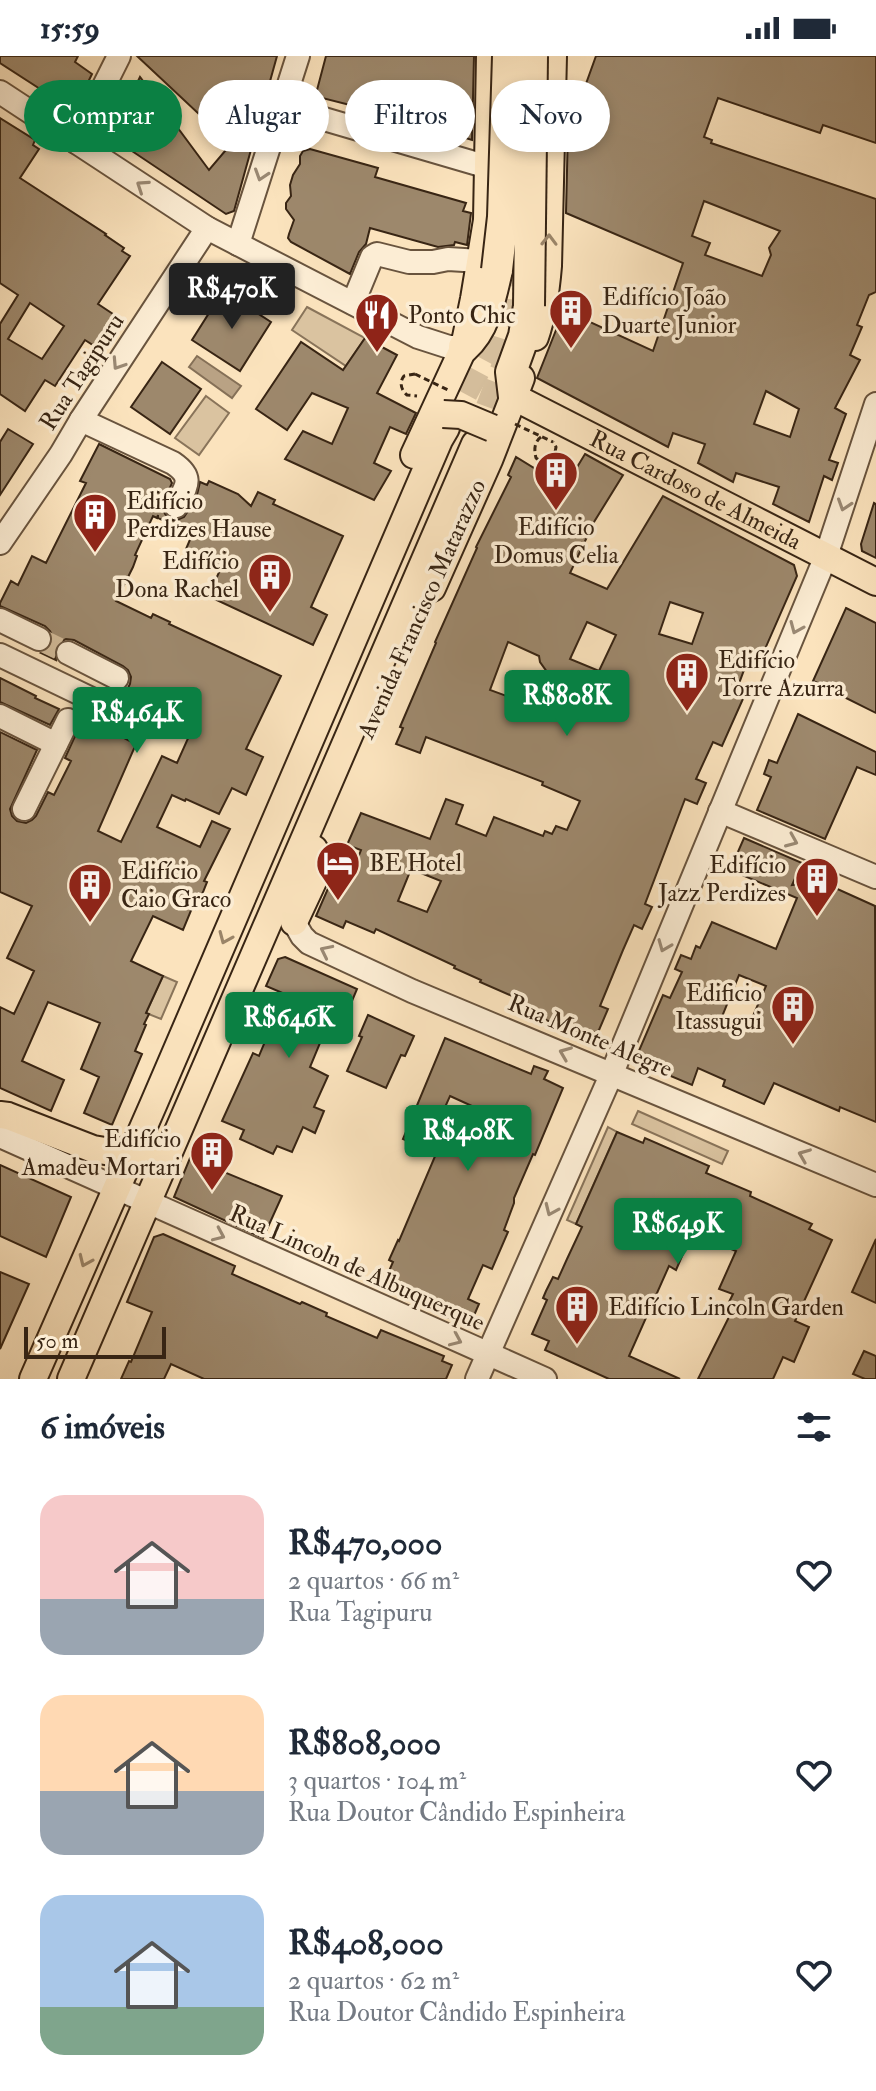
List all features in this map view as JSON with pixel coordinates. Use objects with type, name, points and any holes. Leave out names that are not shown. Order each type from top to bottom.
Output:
[{"type":"highway","points":[[464,347],[473,340],[480,325],[489,265],[503,217],[508,56]]},
{"type":"highway","name":"Avenida Francisco Matarazzo","points":[[514,397],[511,372],[524,336],[529,306],[532,56]]},
{"type":"main road","points":[[489,265],[490,56]]},
{"type":"main road","points":[[514,397],[541,320],[545,296],[553,56]]},
{"type":"main road","points":[[33,1379],[278,815],[276,785],[321,670],[464,347]]},
{"type":"main road","name":"Avenida Francisco Matarazzo","points":[[71,1379],[280,898],[489,435],[514,397]]},
{"type":"main road","name":"Rua Cardoso de Almeida","points":[[514,397],[876,582]]},
{"type":"main road","points":[[436,413],[461,415],[489,435]]},
{"type":"main road","name":"Avenida Francisco Matarazzo","points":[[280,898],[297,885],[314,849],[489,460],[489,435]]},
{"type":"main road","points":[[294,922],[315,877],[314,849]]},
{"type":"main road","points":[[0,1115],[93,1149],[111,1152],[134,1150],[176,1139]]},
{"type":"street","points":[[107,80],[119,56]]},
{"type":"street","points":[[291,80],[298,56]]},
{"type":"street","points":[[0,92],[24,108]]},
{"type":"street","points":[[329,120],[488,167]]},
{"type":"street","points":[[91,152],[207,228],[418,337],[449,347],[464,347]]},
{"type":"street","points":[[238,244],[268,152]]},
{"type":"street","name":"Rua Tagipuru","points":[[0,543],[207,228]]},
{"type":"street","points":[[353,303],[372,257],[377,254],[409,262],[448,259],[489,265]]},
{"type":"street","points":[[477,1379],[612,1073],[826,556],[876,404]]},
{"type":"street","points":[[81,420],[181,468],[188,480],[176,506]]},
{"type":"street","points":[[0,620],[39,639]]},
{"type":"street","points":[[68,653],[117,678]]},
{"type":"street","points":[[0,655],[106,706]]},
{"type":"street","points":[[0,716],[56,744]]},
{"type":"street","points":[[24,809],[68,720]]},
{"type":"street","points":[[720,811],[876,877]]},
{"type":"street","name":"Rua Monte Alegre","points":[[294,922],[302,936],[319,948],[412,991],[876,1185]]},
{"type":"street","name":"Rua Lincoln de Albuquerque","points":[[0,1136],[545,1379]]},
{"type":"path","points":[[415,374],[401,379],[403,391],[436,413]]},
{"type":"path","points":[[544,434],[536,441],[536,458],[545,462],[552,460],[556,453],[553,442]]},
{"type":"shaded area","points":[[307,307],[365,338],[346,366],[292,330]]},
{"type":"shaded area","points":[[197,356],[241,386],[232,398],[189,367]]},
{"type":"shaded area","points":[[206,396],[229,413],[199,455],[175,438]]},
{"type":"shaded area","points":[[163,976],[177,982],[161,1019],[146,1013]]},
{"type":"shaded area","points":[[638,1111],[728,1151],[722,1164],[632,1124]]},
{"type":"shaded area","points":[[608,1127],[617,1132],[576,1224],[567,1220]]},
{"type":"building","points":[[0,56],[78,56],[75,62],[92,74],[89,80],[26,80],[0,63]]},
{"type":"building","points":[[137,56],[277,56],[270,80],[198,80],[198,113],[182,98],[182,80],[163,80]]},
{"type":"building","points":[[326,56],[474,56],[473,80],[345,80],[345,104],[329,100],[329,80],[320,80]]},
{"type":"building","points":[[596,56],[876,56],[876,143],[823,125],[820,133],[718,98],[704,137],[712,140],[711,143],[876,199],[876,292],[869,295],[857,325],[862,327],[850,355],[860,360],[835,408],[846,414],[829,460],[838,463],[832,480],[824,476],[809,522],[773,504],[779,487],[736,473],[733,482],[698,463],[705,444],[673,433],[668,447],[537,378],[564,310],[653,351],[683,263],[566,213],[567,152],[610,152],[610,80],[587,80]],"holes":[[[704,201],[780,231],[769,248],[771,255],[762,276],[705,255],[710,243],[692,236]],[[766,391],[799,409],[790,437],[754,424]]]},
{"type":"building","points":[[0,118],[24,133],[24,152],[37,152],[20,178],[106,234],[130,256],[98,304],[116,316],[96,347],[85,340],[55,386],[45,380],[25,411],[0,394],[0,324],[18,295],[0,283]],"holes":[[[30,303],[64,326],[42,359],[8,339]]]},
{"type":"building","points":[[182,134],[209,170],[224,152],[250,152],[234,211],[226,214],[133,152],[182,152]]},
{"type":"building","points":[[302,152],[321,152],[378,168],[375,177],[466,203],[463,211],[471,213],[467,245],[455,242],[454,245],[438,247],[370,228],[366,244],[359,252],[350,274],[288,238],[294,220],[286,209],[286,203],[291,196],[290,185],[300,164]]},
{"type":"building","points":[[223,291],[271,322],[240,371],[192,340]]},
{"type":"building","points":[[365,338],[397,355],[377,393],[416,413],[406,434],[390,427],[374,463],[391,471],[374,500],[285,459],[303,431],[332,444],[348,408],[312,393],[287,430],[256,409],[301,342],[343,370]]},
{"type":"building","points":[[162,362],[201,389],[170,434],[131,407]]},
{"type":"building","points":[[8,429],[33,444],[0,495],[0,442]]},
{"type":"building","points":[[99,444],[170,479],[172,483],[162,506],[170,519],[184,517],[196,499],[200,482],[207,485],[209,481],[238,494],[251,506],[258,492],[275,500],[273,504],[343,536],[311,607],[327,615],[313,645],[208,596],[222,566],[186,549],[192,535],[158,518],[158,515],[157,518],[153,516],[116,601],[151,618],[153,614],[281,676],[246,749],[263,757],[246,795],[232,788],[219,814],[172,795],[157,827],[200,847],[212,821],[230,829],[183,930],[153,916],[131,961],[163,976],[146,1013],[149,1014],[146,1025],[135,1051],[142,1054],[112,1125],[84,1113],[99,1077],[81,1069],[100,1023],[48,1002],[22,1061],[64,1080],[51,1111],[0,1088],[0,1007],[14,1014],[34,971],[7,958],[32,906],[0,892],[0,732],[37,750],[10,809],[17,821],[26,823],[36,816],[48,792],[54,795],[71,761],[65,758],[82,721],[107,733],[131,677],[123,666],[74,640],[66,639],[55,647],[56,660],[41,653],[52,644],[50,631],[0,606],[11,581],[18,585],[32,556],[46,563],[86,483],[80,481]],"holes":[[[142,701],[194,725],[177,763],[162,756],[121,842],[98,831],[136,744],[124,738]]]},
{"type":"building","points":[[585,454],[623,475],[594,522],[570,573],[607,589],[663,496],[794,565],[797,576],[758,665],[747,662],[737,689],[746,692],[722,746],[713,742],[696,779],[706,783],[697,804],[685,799],[645,904],[652,907],[642,929],[634,925],[600,1006],[608,1009],[599,1030],[587,1037],[522,1010],[526,1002],[376,929],[374,933],[346,921],[343,928],[316,916],[333,877],[348,883],[361,850],[347,845],[361,813],[430,839],[446,799],[463,805],[456,824],[486,836],[494,817],[543,836],[545,831],[552,834],[556,826],[567,830],[580,801],[542,785],[543,782],[426,737],[420,753],[396,744],[435,642],[476,547],[511,477],[508,475],[516,457],[565,487]],"holes":[[[670,602],[703,613],[692,644],[659,634]],[[587,622],[616,635],[599,671],[570,659]],[[508,642],[539,656],[540,662],[570,704],[529,688],[523,702],[490,690]],[[411,869],[441,881],[427,912],[398,901]]]},
{"type":"building","points":[[874,503],[876,558],[862,551],[861,544]]},
{"type":"building","points":[[846,608],[876,623],[876,713],[813,681]]},
{"type":"building","points":[[0,678],[59,709],[50,725],[0,702]]},
{"type":"building","points":[[798,714],[876,752],[876,775],[857,767],[825,839],[757,810],[771,777],[764,774],[769,760],[777,763]]},
{"type":"building","points":[[744,838],[802,863],[792,885],[822,882],[875,906],[876,1122],[840,1107],[839,1111],[774,1083],[764,1104],[723,1086],[725,1080],[698,1068],[692,1085],[642,1064],[638,1053],[663,995],[670,998],[682,972],[675,969],[681,955],[691,959],[712,922],[776,949],[797,898],[730,870]],"holes":[[[739,975],[766,986],[747,1030],[721,1019]]]},
{"type":"building","points":[[285,957],[357,989],[344,1020],[332,1014],[310,1067],[328,1076],[314,1107],[324,1111],[315,1133],[303,1127],[292,1152],[277,1146],[273,1154],[240,1139],[244,1130],[222,1121],[253,1053],[259,1056],[285,994],[266,986],[278,959]]},
{"type":"building","points":[[368,1015],[414,1036],[405,1056],[401,1055],[386,1088],[347,1071]]},
{"type":"building","points":[[445,1038],[531,1074],[534,1066],[548,1071],[544,1079],[563,1088],[514,1198],[504,1230],[508,1232],[492,1269],[483,1265],[468,1299],[479,1304],[469,1327],[423,1306],[426,1300],[385,1280],[393,1262],[389,1260],[436,1154],[403,1139]],"holes":[[[450,1096],[483,1111],[465,1150],[432,1136]]]},
{"type":"building","points":[[617,1132],[643,1143],[645,1138],[709,1166],[706,1173],[812,1224],[809,1229],[832,1240],[795,1321],[809,1327],[794,1362],[783,1357],[773,1379],[698,1379],[732,1311],[726,1308],[733,1294],[719,1289],[736,1251],[692,1233],[676,1270],[669,1266],[629,1356],[680,1379],[609,1379],[545,1350],[549,1341],[532,1334],[547,1300],[543,1298],[546,1291],[553,1277],[558,1279],[582,1227],[576,1224]]},
{"type":"building","points":[[190,1158],[282,1196],[263,1238],[174,1197]]},
{"type":"building","points":[[0,1165],[71,1197],[46,1257],[0,1236]]},
{"type":"building","points":[[163,1234],[235,1266],[232,1274],[327,1313],[326,1316],[377,1338],[381,1330],[444,1356],[442,1361],[452,1365],[446,1379],[204,1379],[171,1364],[164,1379],[121,1379],[152,1312],[127,1302],[154,1237]]},
{"type":"building","points":[[876,1239],[876,1303],[852,1292]]},
{"type":"building","points":[[0,1272],[29,1284],[0,1349]]},
{"type":"building","points":[[864,1351],[876,1356],[876,1379],[853,1374]]},
{"type":"tunnel","points":[[446,428],[493,341],[504,306],[508,271]]},
{"type":"tunnel","points":[[475,444],[509,354]]},
{"type":"tunnel","points":[[39,639],[68,653]]},
{"type":"place","name":"Edifício João Duarte Junior","points":[[571,350]]},
{"type":"place","name":"Ponto Chic","points":[[377,354]]},
{"type":"place","name":"Edifício Domus Celia","points":[[556,512]]},
{"type":"place","name":"Edifício Perdizes Hause","points":[[95,554]]},
{"type":"place","name":"Edifício Dona Rachel","points":[[270,614]]},
{"type":"place","name":"Edifício Torre Azurra","points":[[687,713]]},
{"type":"place","name":"BE Hotel","points":[[338,902]]},
{"type":"place","name":"Edifício Jazz Perdizes","points":[[817,918]]},
{"type":"place","name":"Edifício Caio Graco","points":[[90,924]]},
{"type":"place","name":"Edificio Itassugui","points":[[793,1046]]},
{"type":"place","name":"Edifício Amadeu Mortari","points":[[212,1192]]},
{"type":"place","name":"Edifício Lincoln Garden","points":[[577,1346]]}]
